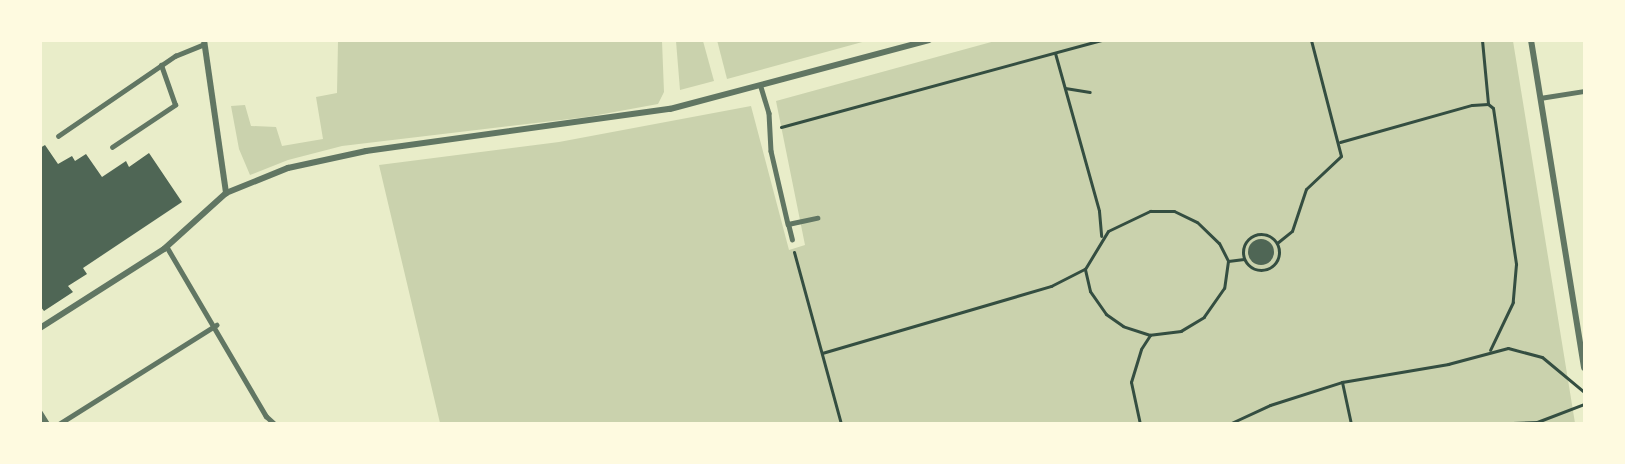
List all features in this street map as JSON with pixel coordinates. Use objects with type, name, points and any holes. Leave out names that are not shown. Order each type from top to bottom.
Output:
[{"type":"street","points":[[40,328],[167,247],[226,193],[288,168],[328,158],[595,122],[761,87],[929,40]]},
{"type":"street","points":[[1531,40],[1582,334],[1584,368]]},
{"type":"street","points":[[204,42],[226,193]]},
{"type":"street","points":[[40,413],[47,423]]},
{"type":"lane","points":[[58,136],[161,65],[204,42]]},
{"type":"lane","points":[[112,147],[175,105],[161,65]]},
{"type":"lane","points":[[761,87],[770,128],[771,151],[792,240]]},
{"type":"lane","points":[[1540,98],[1584,91]]},
{"type":"lane","points":[[788,224],[817,218]]},
{"type":"lane","points":[[167,247],[216,325],[266,416],[275,423]]},
{"type":"lane","points":[[59,423],[216,325]]},
{"type":"path","points":[[770,128],[791,126],[1101,40]]},
{"type":"path","points":[[1277,243],[1292,231],[1306,189],[1339,161],[1340,142],[1311,40]]},
{"type":"path","points":[[1482,40],[1488,104]]},
{"type":"path","points":[[1055,53],[1100,211],[1101,238]]},
{"type":"path","points":[[1065,88],[1090,92]]},
{"type":"path","points":[[1340,142],[1472,105],[1488,104],[1493,108],[1517,276],[1509,315],[1490,350]]},
{"type":"path","points":[[822,353],[1051,286],[1085,269],[1101,238],[1119,223],[1141,213],[1174,211],[1205,228],[1220,243],[1228,261],[1224,288],[1204,317],[1181,331],[1150,335],[1123,326],[1106,314],[1090,291],[1085,269]]},
{"type":"path","points":[[1228,261],[1244,259],[1257,270],[1269,268],[1279,255],[1277,243],[1268,235],[1256,234],[1246,241],[1244,259]]},
{"type":"path","points":[[792,240],[841,423]]},
{"type":"path","points":[[1140,423],[1131,382],[1141,349],[1150,335]]},
{"type":"path","points":[[1229,423],[1270,405],[1341,382],[1448,364],[1490,350],[1530,351],[1561,370],[1584,392]]},
{"type":"path","points":[[1341,382],[1351,423]]},
{"type":"path","points":[[1486,423],[1537,422],[1584,404]]},
{"type":"green space","points":[[717,40],[866,40],[866,41],[727,79]]},
{"type":"green space","points":[[338,41],[662,41],[664,92],[658,104],[587,117],[342,146],[288,160],[250,175],[239,149],[231,106],[245,105],[251,126],[276,127],[282,146],[323,139],[316,97],[337,93]]},
{"type":"green space","points":[[676,41],[703,41],[714,81],[680,90]]},
{"type":"green space","points":[[995,41],[1513,41],[1575,423],[440,423],[379,165],[559,142],[751,106],[789,250],[805,245],[776,101]]},
{"type":"building","points":[[45,145],[58,164],[72,156],[75,161],[86,154],[102,177],[126,161],[129,167],[149,153],[182,202],[83,268],[87,274],[68,286],[73,292],[44,311],[40,306],[40,148]]},
{"type":"building","points":[[1261,239],[1270,243],[1274,252],[1270,261],[1261,265],[1252,261],[1248,252],[1252,243]]}]
